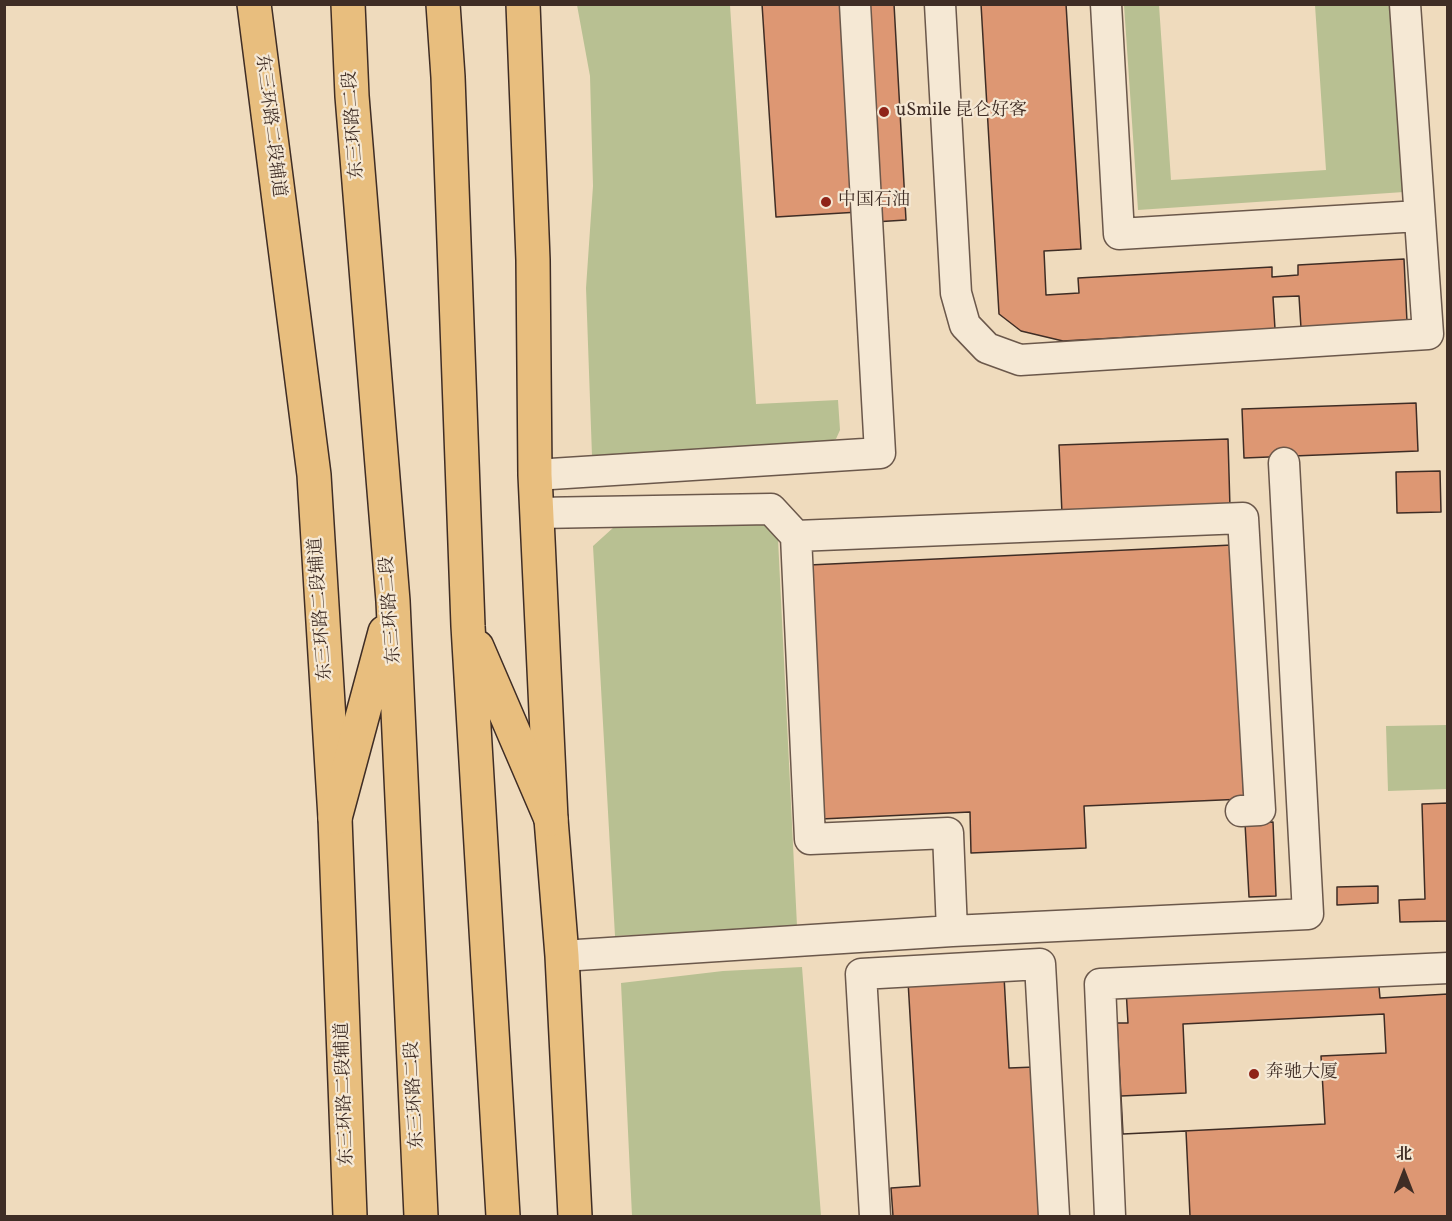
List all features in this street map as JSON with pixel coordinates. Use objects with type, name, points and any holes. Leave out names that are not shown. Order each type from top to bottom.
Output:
[{"type":"main road","name":"东三环路二段辅道","points":[[254,4],[314,475],[335,818],[350,1216]]},
{"type":"main road","points":[[333,4],[352,96]]},
{"type":"main road","name":"东三环路二段","points":[[348,4],[352,96],[393,602],[422,1216]]},
{"type":"main road","points":[[443,4],[448,77],[468,626],[503,1216]]},
{"type":"main road","points":[[448,77],[456,4]]},
{"type":"main road","points":[[523,4],[533,260],[535,475],[551,819],[562,956],[575,1216]]},
{"type":"main road","points":[[335,818],[393,602]]},
{"type":"main road","points":[[468,626],[551,819]]},
{"type":"lane","points":[[535,475],[880,453],[855,4]]},
{"type":"lane","points":[[940,4],[956,293],[966,325],[987,348],[1020,360],[1428,334],[1405,4]]},
{"type":"lane","points":[[1106,4],[1119,234],[1419,216]]},
{"type":"lane","points":[[562,956],[952,931],[1308,914],[1284,464]]},
{"type":"lane","points":[[537,513],[771,509],[796,536],[810,839],[948,833],[952,931]]},
{"type":"lane","points":[[796,536],[1243,518],[1260,810],[1241,811]]},
{"type":"lane","points":[[875,1216],[861,974],[1040,964],[1054,1216]]},
{"type":"lane","points":[[1110,1216],[1100,984],[1448,968]]},
{"type":"green space","points":[[577,5],[730,5],[756,404],[838,400],[840,430],[836,439],[826,443],[592,456],[586,288],[593,186],[590,76]]},
{"type":"green space","points":[[1124,5],[1159,5],[1171,180],[1326,170],[1315,5],[1392,5],[1404,192],[1138,210]]},
{"type":"green space","points":[[762,523],[778,539],[797,926],[615,936],[593,546],[614,527]]},
{"type":"green space","points":[[1447,725],[1447,789],[1388,791],[1386,726]]},
{"type":"green space","points":[[802,967],[821,1216],[632,1216],[621,983],[723,971]]},
{"type":"building","points":[[762,4],[846,4],[859,212],[776,217]]},
{"type":"building","name":"uSmile 昆仑好客","points":[[861,4],[894,4],[906,220],[874,222]]},
{"type":"building","points":[[981,4],[1066,4],[1081,249],[1044,251],[1046,295],[1079,293],[1078,278],[1272,267],[1272,277],[1298,275],[1298,265],[1404,259],[1407,322],[1301,328],[1299,296],[1273,297],[1275,329],[1063,341],[1021,331],[999,314]]},
{"type":"building","points":[[1416,403],[1418,451],[1244,458],[1242,409]]},
{"type":"building","points":[[1228,439],[1230,508],[1062,514],[1059,445]]},
{"type":"building","points":[[1440,471],[1441,512],[1397,513],[1396,472]]},
{"type":"building","points":[[1232,545],[1244,799],[1084,806],[1086,848],[971,853],[970,812],[821,819],[809,565]]},
{"type":"building","points":[[1448,803],[1448,921],[1400,922],[1399,900],[1425,899],[1422,804]]},
{"type":"building","points":[[1273,822],[1276,896],[1249,897],[1245,823]]},
{"type":"building","points":[[1378,886],[1378,903],[1337,905],[1337,887]]},
{"type":"building","points":[[1004,976],[1009,1068],[1035,1067],[1044,1216],[893,1216],[891,1188],[920,1186],[908,981]]},
{"type":"building","points":[[1378,976],[1380,998],[1448,994],[1448,1216],[1190,1216],[1186,1131],[1123,1134],[1117,1023],[1128,1023],[1126,989]]},
{"type":"building","name":"奔驰大厦","points":[[1384,1014],[1386,1053],[1321,1056],[1325,1124],[1123,1134],[1121,1096],[1186,1093],[1183,1024]]},
{"type":"place","name":"uSmile 昆仑好客","points":[[884,112]]},
{"type":"place","name":"中国石油","points":[[826,202]]},
{"type":"place","name":"奔驰大厦","points":[[1254,1074]]}]
